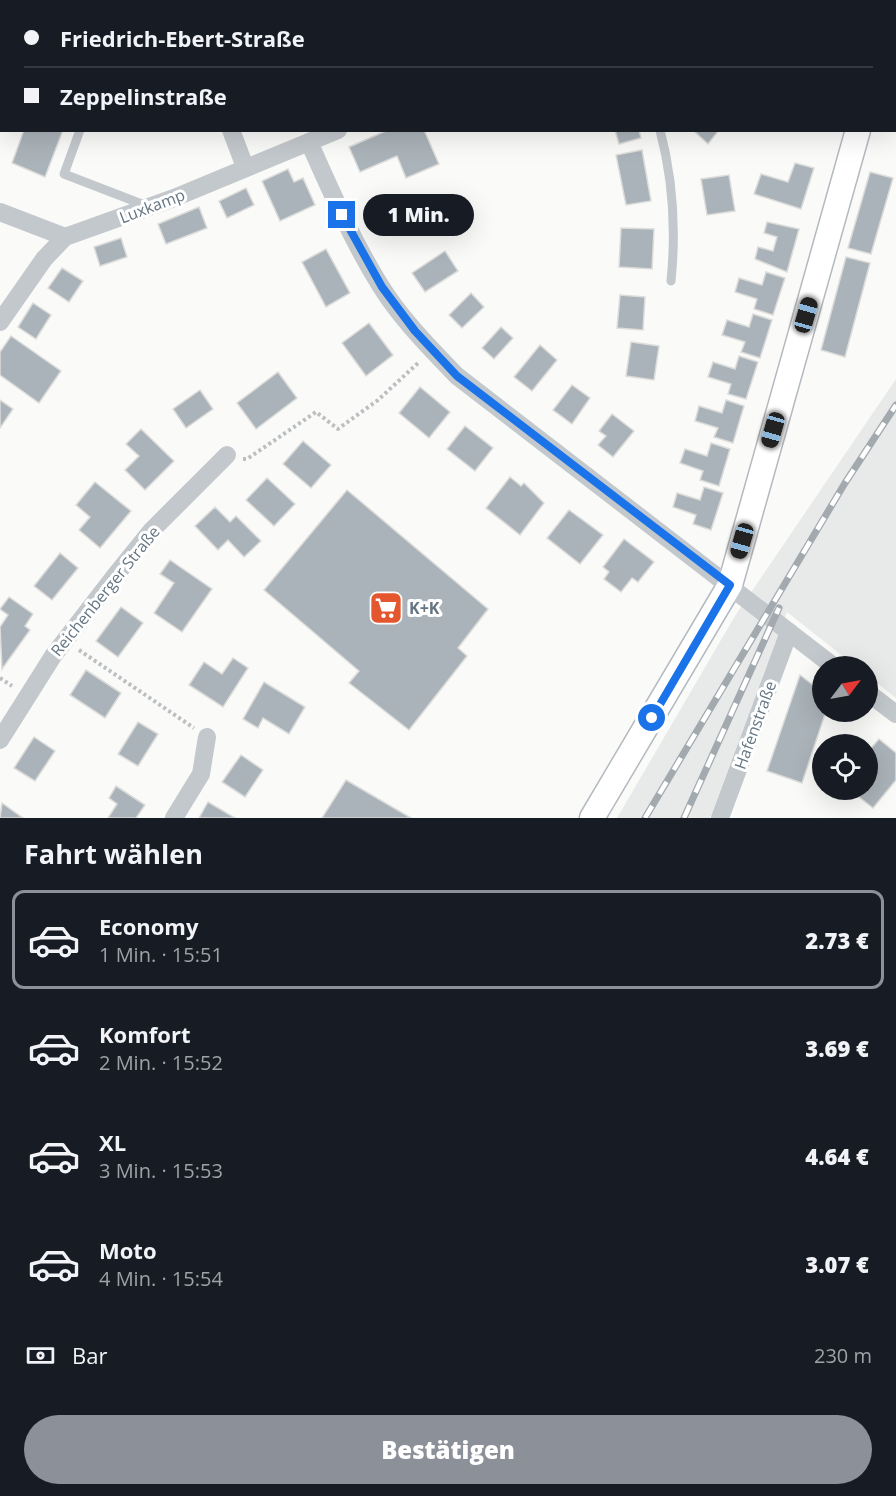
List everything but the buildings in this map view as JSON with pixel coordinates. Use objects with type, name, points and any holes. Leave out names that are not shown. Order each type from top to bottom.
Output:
[{"type":"street","points":[[232,132],[245,167]]},
{"type":"street","name":"Luxkamp","points":[[0,322],[44,258],[65,237],[150,207],[333,132]]},
{"type":"street","points":[[592,818],[730,585],[857,132]]},
{"type":"street","points":[[309,142],[350,233],[382,287],[432,350],[457,376],[820,656]]},
{"type":"street","points":[[0,212],[65,237]]},
{"type":"street","name":"Reichenberger Straße","points":[[0,741],[65,640],[152,530],[227,456]]},
{"type":"street","name":"Hafenstraße","points":[[720,818],[789,632]]},
{"type":"street","points":[[878,700],[896,714]]},
{"type":"street","points":[[174,818],[201,774],[207,737]]},
{"type":"lane","points":[[79,132],[64,174],[150,207]]},
{"type":"lane","points":[[661,132],[666,153],[673,207],[671,281]]},
{"type":"path","points":[[227,456],[247,459],[316,412],[338,429],[378,400],[432,350]]},
{"type":"path","points":[[65,640],[207,737]]},
{"type":"shaded area","points":[[896,379],[896,698],[878,684],[878,656],[842,656],[787,612],[710,818],[617,818],[735,616]]},
{"type":"railway","points":[[645,818],[845,483],[896,405]]},
{"type":"railway","points":[[684,818],[779,608]]},
{"type":"place","name":"K+K","points":[[386,608]]},
{"type":"route","points":[[342,215],[382,287],[415,331],[457,376],[730,585],[652,718]]}]
